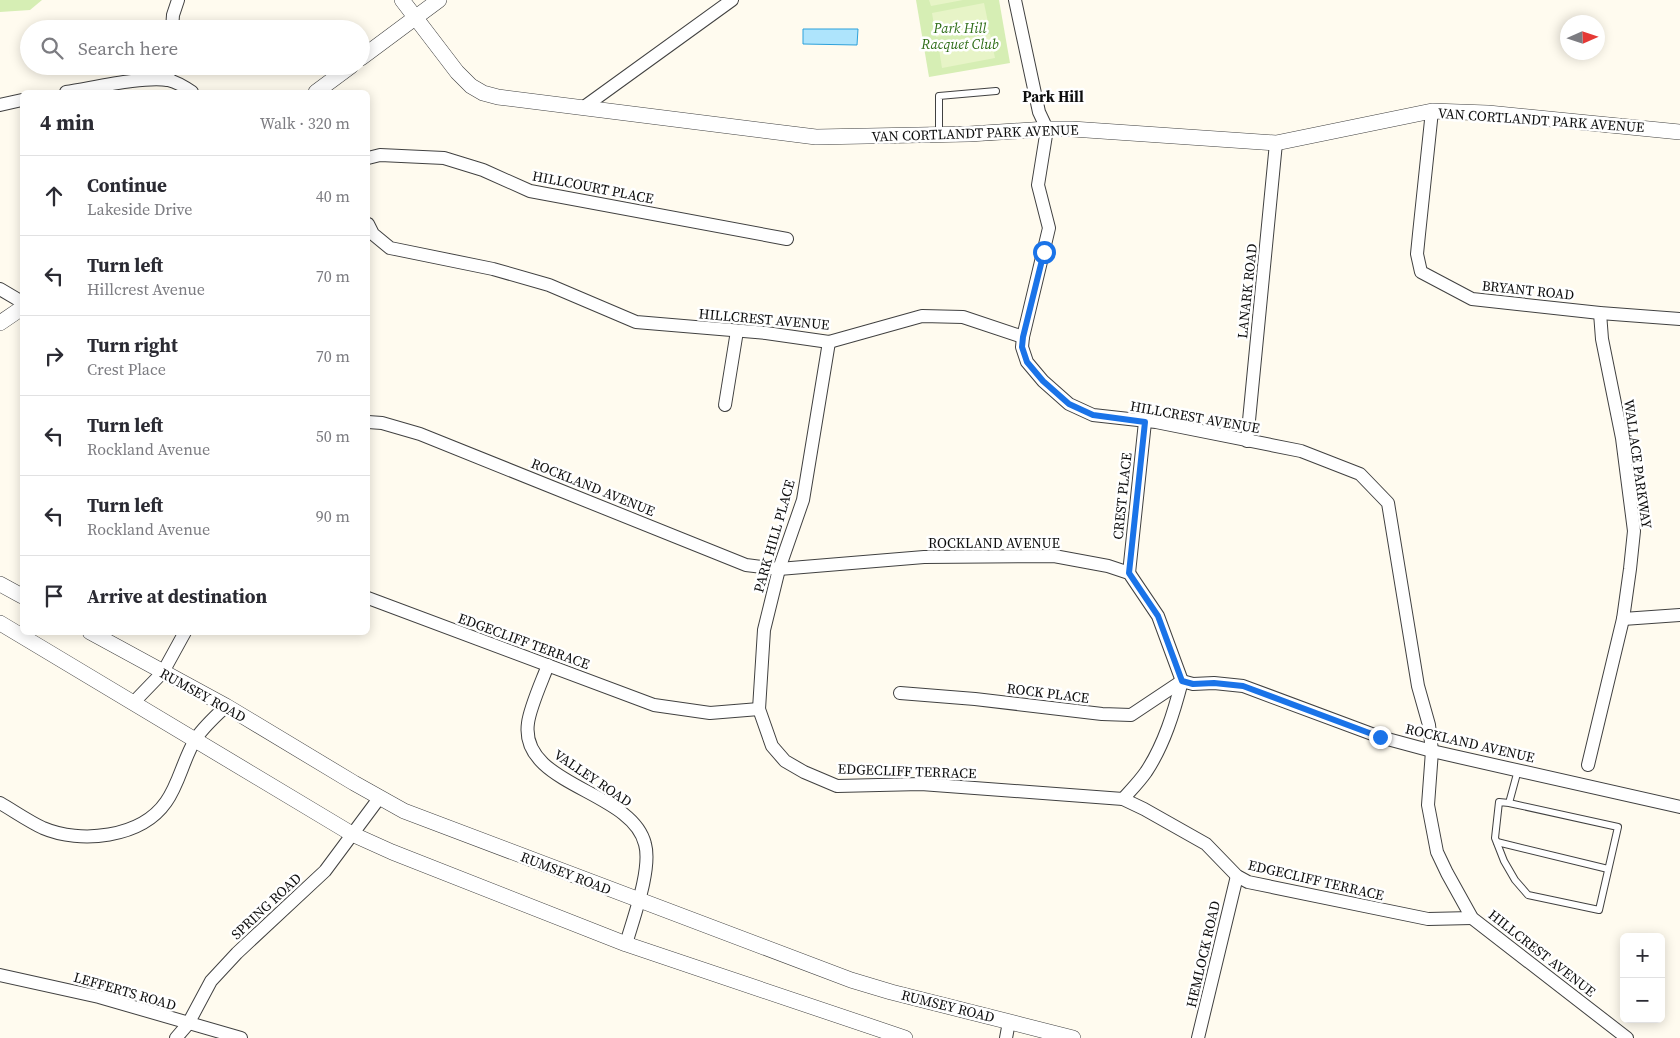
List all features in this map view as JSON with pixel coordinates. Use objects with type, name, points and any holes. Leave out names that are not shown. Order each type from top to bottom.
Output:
[{"type":"street","points":[[173,20],[178,0]]},
{"type":"street","name":"VAN CORTLANDT PARK AVENUE","points":[[402,0],[457,72],[483,93],[498,97],[816,136],[1082,129],[1276,143],[1432,112],[1488,113],[1680,132]]},
{"type":"street","points":[[370,51],[439,0]]},
{"type":"street","points":[[584,108],[732,0]]},
{"type":"street","points":[[1015,0],[1038,112],[1047,129],[1038,185],[1049,228],[1023,337]]},
{"type":"street","points":[[168,75],[168,80]]},
{"type":"street","points":[[319,90],[339,75]]},
{"type":"street","points":[[79,90],[145,80],[168,80],[189,90]]},
{"type":"street","points":[[0,105],[20,100]]},
{"type":"street","name":"BRYANT ROAD","points":[[1432,112],[1417,254],[1421,272],[1472,299],[1600,313],[1680,319]]},
{"type":"street","name":"LANARK ROAD","points":[[1247,441],[1276,143]]},
{"type":"street","name":"HILLCOURT PLACE","points":[[370,158],[380,155],[444,158],[483,170],[530,191],[787,239]]},
{"type":"street","name":"HILLCREST AVENUE","points":[[370,228],[373,234],[390,248],[493,269],[549,285],[636,322],[766,332],[829,342],[922,316],[963,317],[1023,337],[1022,347],[1027,362],[1043,381],[1069,404],[1093,415],[1156,422],[1301,451],[1360,474],[1388,503],[1418,686],[1429,725],[1432,751],[1428,804],[1437,852],[1472,918],[1627,1038]]},
{"type":"street","points":[[0,289],[20,301]]},
{"type":"street","points":[[0,324],[20,309]]},
{"type":"street","name":"WALLACE PARKWAY","points":[[1588,765],[1623,619],[1634,532],[1622,438],[1602,339],[1600,313]]},
{"type":"street","points":[[725,405],[737,331]]},
{"type":"street","name":"PARK HILL PLACE","points":[[759,709],[764,630],[779,569],[803,500],[829,342]]},
{"type":"street","name":"ROCKLAND AVENUE","points":[[370,422],[420,434],[746,565],[779,569],[924,557],[1054,556],[1108,566],[1129,573]]},
{"type":"street","name":"CREST PLACE","points":[[1129,573],[1145,422]]},
{"type":"street","points":[[1124,800],[1146,771],[1161,743],[1173,715],[1182,681],[1158,616],[1129,573]]},
{"type":"street","points":[[0,584],[20,595]]},
{"type":"street","name":"EDGECLIFF TERRACE","points":[[370,599],[654,705],[710,713],[759,709],[772,746],[785,761],[804,772],[837,786],[921,784],[1124,800],[1144,809],[1206,844],[1237,876],[1248,882],[1428,920],[1472,918]]},
{"type":"street","points":[[1623,619],[1680,615]]},
{"type":"street","points":[[0,623],[20,635]]},
{"type":"street","points":[[20,635],[352,834],[392,852],[626,944],[905,1038]]},
{"type":"street","name":"RUMSEY ROAD","points":[[95,635],[226,706],[404,811],[851,980],[1073,1038]]},
{"type":"street","points":[[134,702],[163,672],[183,635]]},
{"type":"street","name":"VALLEY ROAD","points":[[548,665],[528,722],[531,748],[545,766],[616,809],[641,832],[646,846],[644,880],[626,944]]},
{"type":"street","name":"ROCKLAND AVENUE","points":[[1182,681],[1193,684],[1214,683],[1243,686],[1380,737],[1432,751],[1680,807]]},
{"type":"street","name":"ROCK PLACE","points":[[900,693],[975,699],[1102,714],[1131,715],[1182,681]]},
{"type":"street","points":[[0,803],[44,828],[75,837],[114,835],[138,825],[155,815],[166,802],[196,739],[226,706]]},
{"type":"street","name":"SPRING ROAD","points":[[176,1038],[188,1024],[211,981],[237,953],[325,872],[380,797]]},
{"type":"street","name":"HEMLOCK ROAD","points":[[1198,1038],[1237,876]]},
{"type":"street","name":"LEFFERTS ROAD","points":[[0,975],[99,998],[241,1038]]},
{"type":"street","points":[[1006,1038],[1009,1022]]},
{"type":"lane","points":[[939,134],[939,96],[996,91]]},
{"type":"lane","points":[[1509,803],[1518,770]]},
{"type":"lane","points":[[1499,802],[1618,827],[1598,910],[1528,895],[1511,874],[1497,842],[1495,838],[1499,802]]},
{"type":"lane","points":[[1497,842],[1608,870]]},
{"type":"green space","points":[[0,0],[42,0],[30,10],[0,12]]},
{"type":"green space","name":"Park Hill Racquet Club","points":[[916,0],[999,0],[1010,63],[929,77]]},
{"type":"green space","points":[[929,0],[963,0],[931,6]]},
{"type":"green space","points":[[984,3],[989,27],[936,37],[932,13]]},
{"type":"green space","points":[[990,34],[995,58],[942,68],[938,43]]},
{"type":"water","points":[[803,29],[858,29],[857,45],[803,44]]},
{"type":"district","name":"Park Hill","points":[[1053,97]]},
{"type":"route","points":[[1044,252],[1022,347],[1027,362],[1043,381],[1069,404],[1093,415],[1145,422],[1129,573],[1158,616],[1182,681],[1193,684],[1214,683],[1243,686],[1380,737]]}]
